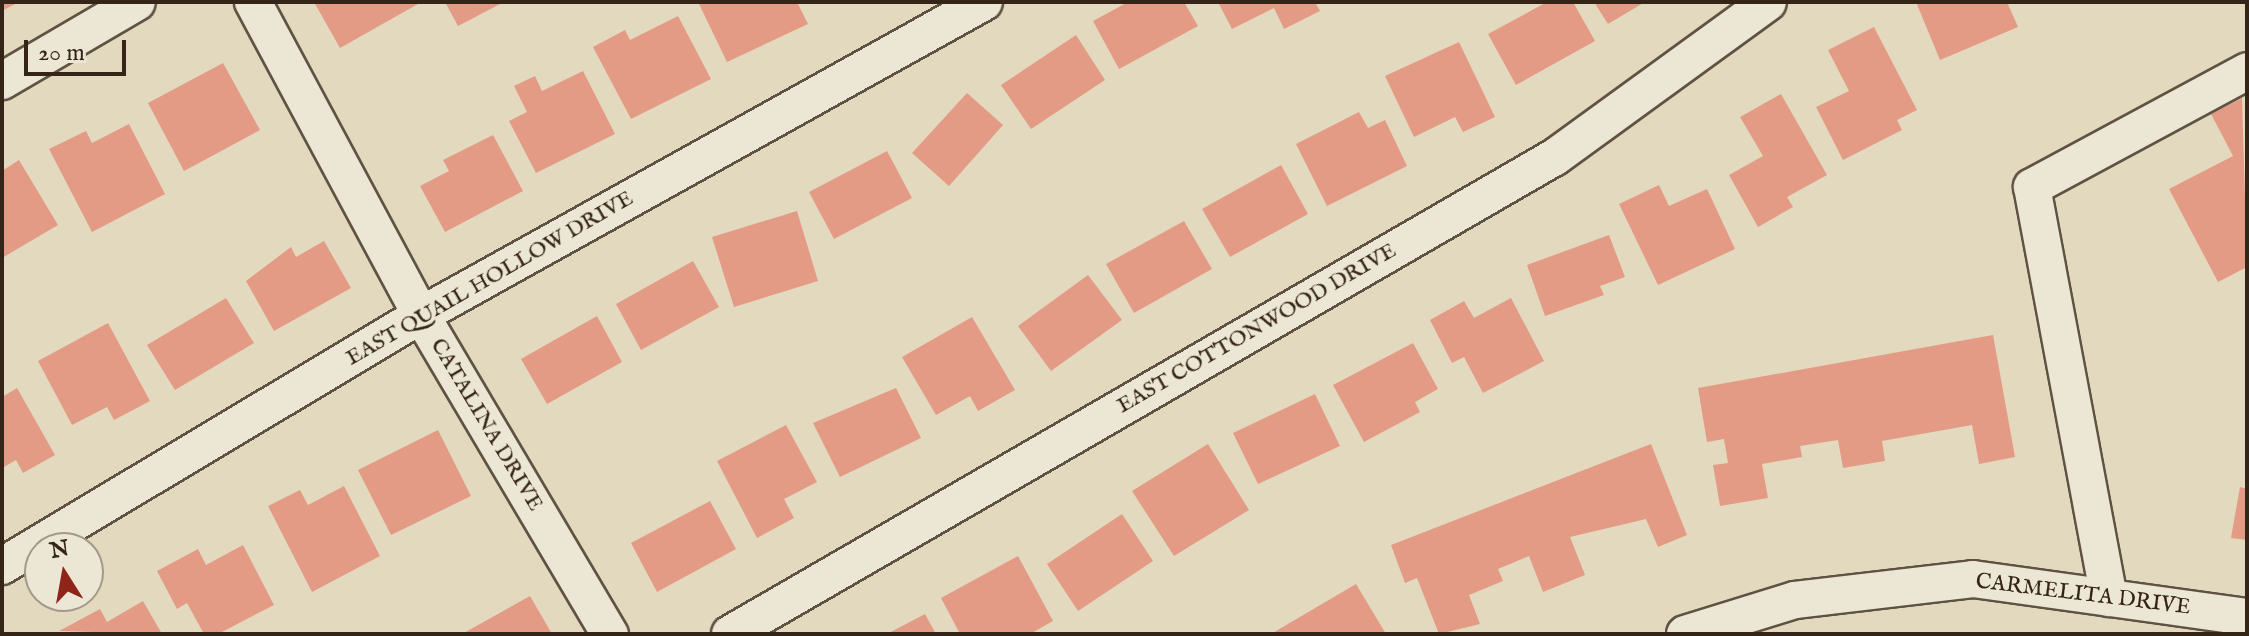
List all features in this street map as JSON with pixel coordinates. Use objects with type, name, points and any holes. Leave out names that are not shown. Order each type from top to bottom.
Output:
[{"type":"street","points":[[2,81],[137,2]]},
{"type":"street","name":"CATALINA DRIVE","points":[[253,2],[421,315],[610,634]]},
{"type":"street","name":"EAST QUAIL HOLLOW DRIVE","points":[[2,566],[421,315],[984,2]]},
{"type":"street","name":"EAST COTTONWOOD DRIVE","points":[[730,634],[1555,157],[1767,2]]},
{"type":"street","points":[[2109,598],[2032,187],[2247,71]]},
{"type":"street","name":"CARMELITA DRIVE","points":[[1685,634],[1795,600],[1973,579],[2247,617]]},
{"type":"building","points":[[2,2],[19,2],[2,11]]},
{"type":"building","points":[[314,2],[416,2],[418,4],[340,48]]},
{"type":"building","points":[[445,2],[504,2],[458,26]]},
{"type":"building","points":[[698,2],[797,2],[808,24],[727,62]]},
{"type":"building","points":[[1128,2],[1184,2],[1198,26],[1119,69],[1093,21]]},
{"type":"building","points":[[1218,2],[1315,2],[1320,11],[1284,29],[1274,8],[1232,29]]},
{"type":"building","points":[[1547,2],[1573,2],[1595,41],[1516,85],[1488,34]]},
{"type":"building","points":[[1594,2],[1645,2],[1608,24]]},
{"type":"building","points":[[1916,2],[2007,2],[2018,27],[1940,60]]},
{"type":"building","points":[[678,16],[711,79],[631,119],[593,47],[625,30],[630,40]]},
{"type":"building","points":[[1874,27],[1917,110],[1897,120],[1902,130],[1843,160],[1816,107],[1849,91],[1828,50]]},
{"type":"building","points":[[1076,35],[1105,80],[1031,129],[1001,85]]},
{"type":"building","points":[[1459,42],[1495,117],[1463,132],[1455,117],[1414,137],[1385,76]]},
{"type":"building","points":[[223,63],[260,130],[184,171],[148,103]]},
{"type":"building","points":[[583,71],[615,134],[536,173],[509,121],[527,112],[514,86],[535,76],[542,91]]},
{"type":"building","points":[[967,93],[1003,125],[949,186],[912,153]]},
{"type":"building","points":[[1781,94],[1827,175],[1787,197],[1793,207],[1758,227],[1729,175],[1763,156],[1740,117]]},
{"type":"building","points":[[2242,98],[2247,267],[2218,282],[2169,189],[2233,156],[2211,114]]},
{"type":"building","points":[[1359,112],[1368,128],[1385,120],[1407,166],[1327,206],[1296,144]]},
{"type":"building","points":[[129,124],[165,194],[92,232],[49,149],[86,131],[92,143]]},
{"type":"building","points":[[493,135],[523,191],[445,232],[420,186],[449,171],[443,160]]},
{"type":"building","points":[[887,151],[912,198],[834,239],[809,192]]},
{"type":"building","points":[[19,160],[58,225],[2,258],[2,171]]},
{"type":"building","points":[[1281,165],[1308,214],[1230,257],[1202,209]]},
{"type":"building","points":[[1659,185],[1669,206],[1707,189],[1735,249],[1658,285],[1619,204]]},
{"type":"building","points":[[797,211],[818,281],[734,307],[712,237]]},
{"type":"building","points":[[1184,221],[1212,269],[1134,313],[1106,264]]},
{"type":"building","points":[[1609,235],[1625,277],[1600,286],[1604,295],[1545,316],[1527,265]]},
{"type":"building","points":[[324,241],[351,288],[274,331],[246,281],[291,247],[296,257]]},
{"type":"building","points":[[693,261],[719,307],[641,350],[616,304]]},
{"type":"building","points":[[1088,275],[1122,320],[1051,371],[1018,326]]},
{"type":"building","points":[[226,298],[254,343],[175,390],[147,345]]},
{"type":"building","points":[[1511,298],[1544,361],[1483,393],[1464,357],[1452,363],[1430,320],[1464,301],[1474,318]]},
{"type":"building","points":[[597,316],[622,362],[547,404],[521,359]]},
{"type":"building","points":[[972,317],[1015,390],[978,411],[970,396],[936,415],[902,357]]},
{"type":"building","points":[[108,323],[150,401],[114,420],[107,407],[72,425],[38,361]]},
{"type":"building","points":[[1993,335],[2015,457],[1979,464],[1972,425],[1882,441],[1885,461],[1843,468],[1838,440],[1800,446],[1802,457],[1762,464],[1768,498],[1720,506],[1713,465],[1728,463],[1724,439],[1707,442],[1698,388]]},
{"type":"building","points":[[1413,343],[1438,389],[1415,402],[1420,412],[1364,442],[1333,385]]},
{"type":"building","points":[[17,388],[55,455],[23,473],[16,460],[2,468],[2,397]]},
{"type":"building","points":[[896,388],[921,438],[840,477],[813,423]]},
{"type":"building","points":[[1315,394],[1340,446],[1258,484],[1233,433]]},
{"type":"building","points":[[786,425],[817,482],[784,499],[794,518],[757,538],[717,461]]},
{"type":"building","points":[[438,430],[471,496],[391,535],[358,470]]},
{"type":"building","points":[[1208,444],[1249,510],[1174,556],[1132,491]]},
{"type":"building","points":[[1651,444],[1687,535],[1658,547],[1646,519],[1570,537],[1585,575],[1543,592],[1529,556],[1498,569],[1503,581],[1469,595],[1480,624],[1439,634],[1417,578],[1405,583],[1391,545]]},
{"type":"building","points":[[344,486],[380,556],[312,592],[268,506],[300,490],[308,505]]},
{"type":"building","points":[[2240,487],[2247,489],[2247,540],[2231,538]]},
{"type":"building","points":[[710,501],[736,549],[657,592],[631,543]]},
{"type":"building","points":[[1122,514],[1153,561],[1078,611],[1047,564]]},
{"type":"building","points":[[243,545],[274,605],[218,634],[204,634],[187,603],[177,609],[157,571],[198,549],[206,565]]},
{"type":"building","points":[[1018,556],[1053,621],[1030,634],[960,634],[941,598]]},
{"type":"building","points":[[1356,584],[1386,634],[1271,634]]},
{"type":"building","points":[[530,596],[552,634],[462,634]]},
{"type":"building","points":[[143,601],[162,634],[59,631],[94,612],[102,612],[107,622]]},
{"type":"building","points":[[925,614],[936,634],[887,634]]}]
